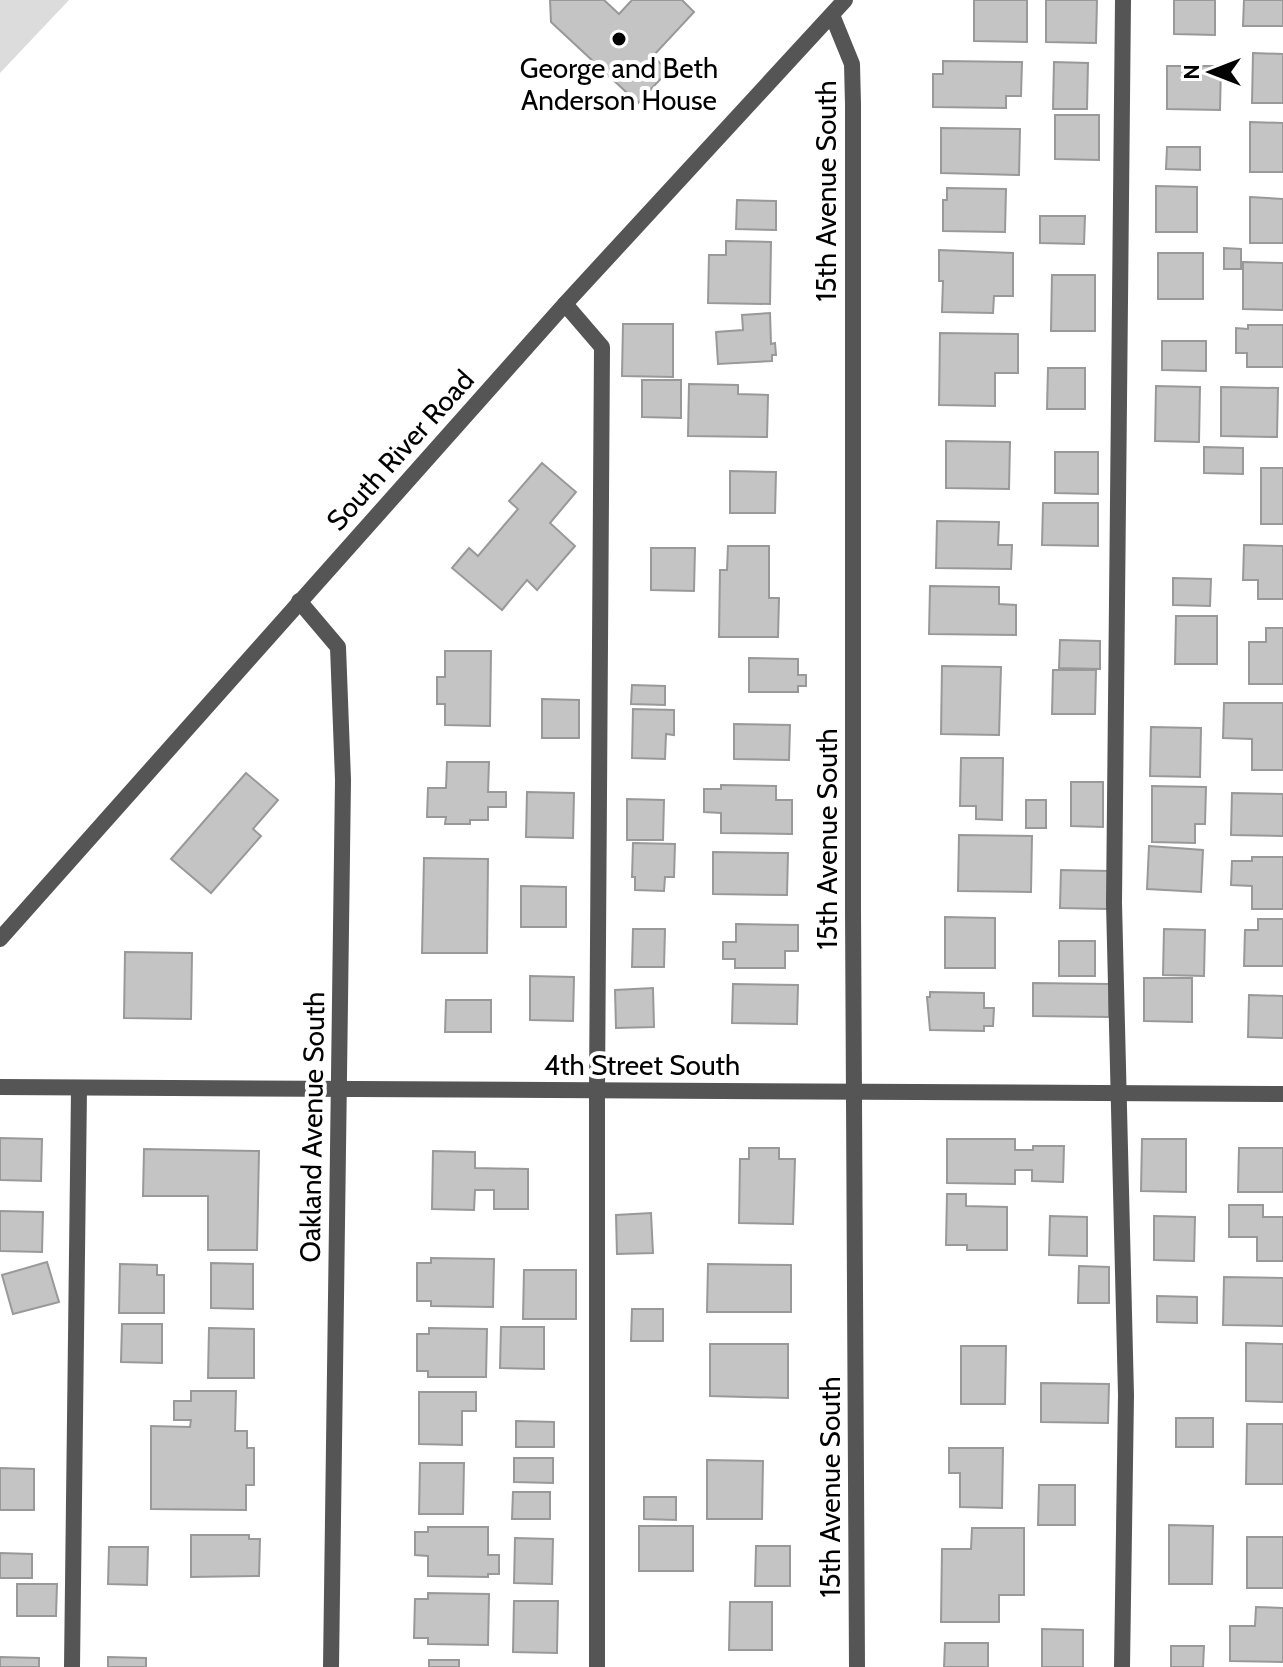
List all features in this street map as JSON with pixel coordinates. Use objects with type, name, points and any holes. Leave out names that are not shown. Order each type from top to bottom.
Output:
[{"type":"street","name":"South River Road","points":[[0,939],[565,304],[845,0]]},
{"type":"street","points":[[1122,1667],[1126,1395],[1114,903],[1123,0]]},
{"type":"street","name":"15th Avenue South","points":[[832,15],[852,64],[853,104],[857,1667]]},
{"type":"street","points":[[565,304],[602,347],[597,1667]]},
{"type":"street","name":"Oakland Avenue South","points":[[299,601],[338,647],[343,780],[331,1667]]},
{"type":"street","name":"4th Street South","points":[[0,1087],[1283,1094]]},
{"type":"street","points":[[72,1667],[79,1089]]},
{"type":"shaded area","points":[[0,0],[69,0],[0,73]]},
{"type":"building","name":"George and Beth Anderson House","points":[[550,0],[604,0],[619,14],[632,0],[682,0],[694,12],[653,56],[668,71],[638,103],[551,22]]},
{"type":"building","points":[[974,0],[1027,0],[1027,42],[974,41]]},
{"type":"building","points":[[1046,0],[1097,0],[1096,43],[1046,42]]},
{"type":"building","points":[[1174,0],[1215,0],[1215,35],[1174,34]]},
{"type":"building","points":[[1244,0],[1283,0],[1283,26],[1243,26]]},
{"type":"building","points":[[1253,53],[1283,54],[1283,103],[1252,103]]},
{"type":"building","points":[[943,61],[1022,62],[1021,96],[1006,96],[1006,108],[933,107],[933,74],[943,74]]},
{"type":"building","points":[[1054,62],[1088,63],[1087,109],[1053,109]]},
{"type":"building","points":[[1167,66],[1221,66],[1220,110],[1167,109]]},
{"type":"building","points":[[1055,115],[1099,115],[1099,160],[1055,159]]},
{"type":"building","points":[[1250,122],[1283,123],[1283,172],[1250,172]]},
{"type":"building","points":[[941,128],[1020,129],[1019,175],[941,173]]},
{"type":"building","points":[[1167,147],[1200,147],[1200,170],[1166,169]]},
{"type":"building","points":[[1156,186],[1197,187],[1197,232],[1156,232]]},
{"type":"building","points":[[947,188],[1006,189],[1005,232],[943,231],[943,200],[947,200]]},
{"type":"building","points":[[1250,197],[1283,199],[1283,243],[1250,243]]},
{"type":"building","points":[[737,200],[776,201],[776,230],[736,229]]},
{"type":"building","points":[[1040,216],[1085,216],[1084,244],[1040,243]]},
{"type":"building","points":[[726,241],[771,242],[770,304],[708,303],[709,255],[726,255]]},
{"type":"building","points":[[1224,248],[1241,249],[1241,269],[1224,269]]},
{"type":"building","points":[[939,250],[1013,253],[1013,296],[994,296],[993,313],[942,312],[943,281],[939,281]]},
{"type":"building","points":[[1158,253],[1203,253],[1203,299],[1158,299]]},
{"type":"building","points":[[1243,262],[1283,263],[1283,310],[1243,309]]},
{"type":"building","points":[[1052,275],[1095,275],[1095,331],[1051,331]]},
{"type":"building","points":[[770,313],[771,344],[775,343],[776,355],[772,355],[772,361],[718,364],[716,332],[743,330],[742,315]]},
{"type":"building","points":[[623,324],[673,324],[673,377],[622,376]]},
{"type":"building","points":[[1248,325],[1283,325],[1283,367],[1247,367],[1247,353],[1236,353],[1236,328],[1248,329]]},
{"type":"building","points":[[940,333],[1018,334],[1018,373],[995,373],[995,406],[939,405]]},
{"type":"building","points":[[1162,341],[1206,341],[1206,371],[1162,370]]},
{"type":"building","points":[[1048,368],[1085,368],[1085,409],[1047,409]]},
{"type":"building","points":[[642,380],[681,380],[681,418],[642,417]]},
{"type":"building","points":[[689,384],[738,385],[738,394],[768,395],[767,437],[688,436]]},
{"type":"building","points":[[1156,386],[1200,387],[1199,442],[1155,441]]},
{"type":"building","points":[[1221,387],[1278,388],[1277,437],[1221,436]]},
{"type":"building","points":[[946,441],[1010,442],[1009,489],[946,488]]},
{"type":"building","points":[[1204,447],[1243,448],[1243,474],[1204,473]]},
{"type":"building","points":[[1055,452],[1098,452],[1098,494],[1055,493]]},
{"type":"building","points":[[542,463],[576,492],[550,523],[575,546],[537,590],[527,580],[502,610],[452,568],[469,548],[478,556],[518,509],[509,501]]},
{"type":"building","points":[[1261,468],[1283,468],[1283,524],[1261,524]]},
{"type":"building","points":[[730,471],[776,472],[775,513],[730,513]]},
{"type":"building","points":[[1043,503],[1098,503],[1098,546],[1042,545]]},
{"type":"building","points":[[937,521],[999,522],[998,545],[1012,545],[1011,569],[936,568]]},
{"type":"building","points":[[1244,545],[1283,546],[1283,599],[1258,599],[1258,580],[1243,580]]},
{"type":"building","points":[[728,546],[769,546],[769,598],[779,598],[778,637],[719,637],[720,570],[727,570]]},
{"type":"building","points":[[651,548],[695,548],[694,591],[651,590]]},
{"type":"building","points":[[1173,578],[1211,579],[1210,606],[1173,605]]},
{"type":"building","points":[[930,586],[999,587],[999,604],[1016,605],[1016,635],[929,634]]},
{"type":"building","points":[[1176,616],[1217,616],[1217,664],[1175,664]]},
{"type":"building","points":[[1266,628],[1283,628],[1283,684],[1249,684],[1249,642],[1266,642]]},
{"type":"building","points":[[1060,640],[1100,641],[1100,669],[1059,668]]},
{"type":"building","points":[[445,651],[491,651],[490,726],[445,725],[445,704],[437,704],[437,677],[445,677]]},
{"type":"building","points":[[749,658],[798,659],[798,675],[806,675],[806,686],[798,686],[798,692],[749,692]]},
{"type":"building","points":[[942,666],[1001,667],[999,735],[941,734]]},
{"type":"building","points":[[1053,670],[1096,670],[1095,714],[1052,714]]},
{"type":"building","points":[[632,685],[665,686],[665,705],[631,704]]},
{"type":"building","points":[[542,699],[579,700],[579,738],[542,738]]},
{"type":"building","points":[[1224,703],[1283,703],[1283,770],[1252,770],[1252,739],[1223,738]]},
{"type":"building","points":[[633,709],[674,710],[674,735],[666,734],[665,759],[632,758]]},
{"type":"building","points":[[734,724],[790,725],[789,760],[734,759]]},
{"type":"building","points":[[1151,727],[1201,728],[1200,777],[1150,776]]},
{"type":"building","points":[[961,758],[1003,758],[1002,820],[976,819],[976,806],[960,806]]},
{"type":"building","points":[[447,762],[489,762],[488,792],[506,792],[506,807],[488,807],[488,820],[470,820],[470,824],[445,824],[446,817],[427,817],[428,788],[446,788]]},
{"type":"building","points":[[246,773],[278,800],[253,829],[261,836],[211,893],[171,859]]},
{"type":"building","points":[[1071,782],[1103,782],[1103,827],[1071,826]]},
{"type":"building","points":[[721,785],[776,786],[776,800],[792,800],[792,834],[721,833],[721,813],[704,812],[704,789],[721,789]]},
{"type":"building","points":[[1152,786],[1206,787],[1205,824],[1195,824],[1195,843],[1152,842]]},
{"type":"building","points":[[527,792],[574,793],[573,838],[526,837]]},
{"type":"building","points":[[1232,793],[1283,794],[1283,836],[1231,835]]},
{"type":"building","points":[[627,799],[664,800],[663,840],[627,840]]},
{"type":"building","points":[[1026,800],[1046,800],[1046,828],[1026,828]]},
{"type":"building","points":[[959,835],[1032,836],[1031,892],[958,891]]},
{"type":"building","points":[[633,843],[675,844],[674,877],[665,877],[664,891],[635,890],[635,877],[632,877]]},
{"type":"building","points":[[1149,846],[1203,850],[1201,892],[1147,889]]},
{"type":"building","points":[[713,852],[788,853],[787,895],[713,894]]},
{"type":"building","points":[[1252,857],[1283,857],[1283,909],[1252,909],[1252,886],[1231,885],[1232,861],[1252,861]]},
{"type":"building","points":[[424,858],[488,859],[487,953],[422,953]]},
{"type":"building","points":[[1061,870],[1109,871],[1108,909],[1060,908]]},
{"type":"building","points":[[521,886],[566,887],[566,927],[521,927]]},
{"type":"building","points":[[945,917],[995,918],[995,968],[945,968]]},
{"type":"building","points":[[1258,919],[1283,919],[1283,966],[1244,966],[1245,930],[1258,930]]},
{"type":"building","points":[[736,924],[798,925],[798,951],[785,951],[785,968],[735,968],[735,959],[723,959],[723,942],[736,942]]},
{"type":"building","points":[[633,929],[665,929],[664,967],[632,967]]},
{"type":"building","points":[[1164,929],[1205,930],[1204,976],[1163,975]]},
{"type":"building","points":[[1059,941],[1095,941],[1095,976],[1059,976]]},
{"type":"building","points":[[125,952],[192,953],[191,1019],[124,1018]]},
{"type":"building","points":[[530,976],[574,977],[573,1021],[530,1020]]},
{"type":"building","points":[[1144,978],[1192,978],[1192,1022],[1144,1021]]},
{"type":"building","points":[[1033,983],[1109,984],[1109,1017],[1033,1016]]},
{"type":"building","points":[[733,984],[798,985],[797,1024],[732,1023]]},
{"type":"building","points":[[653,988],[654,1027],[616,1028],[615,990]]},
{"type":"building","points":[[930,992],[984,993],[984,1008],[994,1008],[993,1026],[984,1026],[984,1031],[930,1030],[927,997],[930,997]]},
{"type":"building","points":[[1249,995],[1283,996],[1283,1038],[1248,1037]]},
{"type":"building","points":[[446,1000],[491,1000],[491,1032],[445,1032]]},
{"type":"building","points":[[0,1138],[42,1139],[41,1181],[0,1180]]},
{"type":"building","points":[[947,1139],[1015,1139],[1015,1150],[1033,1150],[1033,1146],[1064,1146],[1063,1182],[1032,1181],[1032,1170],[1015,1170],[1015,1184],[947,1183]]},
{"type":"building","points":[[1142,1139],[1186,1139],[1186,1192],[1141,1191]]},
{"type":"building","points":[[749,1148],[779,1148],[779,1159],[795,1159],[793,1224],[739,1223],[740,1159],[749,1159]]},
{"type":"building","points":[[1239,1148],[1283,1148],[1283,1192],[1238,1192]]},
{"type":"building","points":[[144,1149],[259,1151],[257,1250],[208,1250],[208,1196],[143,1196]]},
{"type":"building","points":[[433,1151],[475,1152],[475,1168],[528,1169],[528,1209],[494,1209],[494,1190],[475,1190],[474,1210],[432,1209]]},
{"type":"building","points":[[947,1194],[966,1194],[966,1206],[1007,1207],[1007,1250],[967,1250],[967,1245],[946,1245]]},
{"type":"building","points":[[1229,1205],[1263,1205],[1263,1217],[1283,1217],[1283,1261],[1257,1261],[1257,1237],[1229,1237]]},
{"type":"building","points":[[0,1211],[43,1212],[42,1252],[0,1251]]},
{"type":"building","points":[[651,1213],[653,1253],[617,1254],[616,1215]]},
{"type":"building","points":[[1050,1216],[1087,1217],[1087,1256],[1049,1255]]},
{"type":"building","points":[[1154,1216],[1195,1217],[1194,1261],[1154,1260]]},
{"type":"building","points":[[431,1258],[494,1259],[493,1307],[431,1306],[431,1301],[417,1301],[417,1263],[431,1263]]},
{"type":"building","points":[[47,1262],[59,1302],[13,1314],[2,1275]]},
{"type":"building","points":[[211,1263],[253,1264],[253,1309],[211,1308]]},
{"type":"building","points":[[120,1264],[157,1265],[157,1275],[164,1275],[164,1313],[119,1313]]},
{"type":"building","points":[[708,1264],[791,1265],[791,1312],[707,1312]]},
{"type":"building","points":[[1079,1266],[1109,1267],[1109,1303],[1078,1303]]},
{"type":"building","points":[[524,1270],[576,1270],[576,1319],[523,1319]]},
{"type":"building","points":[[1224,1277],[1283,1278],[1283,1326],[1223,1325]]},
{"type":"building","points":[[1157,1296],[1197,1297],[1197,1323],[1157,1322]]},
{"type":"building","points":[[632,1309],[663,1309],[663,1341],[631,1341]]},
{"type":"building","points":[[122,1324],[162,1324],[162,1363],[121,1362]]},
{"type":"building","points":[[501,1327],[544,1327],[544,1369],[500,1368]]},
{"type":"building","points":[[209,1328],[254,1329],[254,1378],[208,1378]]},
{"type":"building","points":[[429,1328],[487,1329],[486,1377],[428,1377],[428,1371],[417,1371],[417,1334],[429,1334]]},
{"type":"building","points":[[1246,1343],[1283,1344],[1283,1402],[1246,1401]]},
{"type":"building","points":[[710,1344],[788,1344],[788,1398],[710,1396]]},
{"type":"building","points":[[961,1346],[1006,1346],[1005,1404],[961,1404]]},
{"type":"building","points":[[1041,1383],[1109,1384],[1108,1423],[1041,1422]]},
{"type":"building","points":[[191,1391],[236,1391],[235,1431],[247,1431],[247,1448],[254,1448],[254,1485],[246,1485],[246,1510],[151,1509],[151,1426],[190,1427],[191,1420],[174,1420],[174,1401],[191,1401]]},
{"type":"building","points":[[419,1392],[476,1392],[476,1411],[462,1411],[462,1445],[419,1444]]},
{"type":"building","points":[[1176,1418],[1213,1418],[1213,1447],[1176,1447]]},
{"type":"building","points":[[516,1421],[554,1422],[554,1447],[516,1447]]},
{"type":"building","points":[[1247,1424],[1283,1424],[1283,1484],[1246,1484]]},
{"type":"building","points":[[949,1448],[1003,1448],[1002,1508],[960,1507],[960,1473],[949,1473]]},
{"type":"building","points":[[514,1458],[553,1458],[553,1483],[514,1482]]},
{"type":"building","points":[[707,1460],[763,1461],[762,1519],[707,1519]]},
{"type":"building","points":[[420,1463],[464,1463],[463,1514],[419,1514]]},
{"type":"building","points":[[0,1468],[34,1469],[34,1510],[0,1510]]},
{"type":"building","points":[[1039,1485],[1075,1485],[1075,1525],[1038,1525]]},
{"type":"building","points":[[513,1492],[550,1492],[550,1519],[512,1519]]},
{"type":"building","points":[[644,1497],[676,1497],[676,1520],[644,1519]]},
{"type":"building","points":[[1169,1525],[1213,1526],[1212,1584],[1169,1584]]},
{"type":"building","points":[[639,1526],[693,1526],[693,1571],[639,1571]]},
{"type":"building","points":[[428,1527],[488,1527],[488,1555],[499,1555],[499,1574],[488,1574],[488,1577],[428,1576],[428,1556],[415,1555],[415,1532],[428,1532]]},
{"type":"building","points":[[972,1528],[1024,1528],[1024,1595],[999,1595],[999,1622],[941,1622],[942,1549],[971,1549]]},
{"type":"building","points":[[191,1535],[249,1535],[249,1539],[260,1539],[259,1576],[191,1577]]},
{"type":"building","points":[[1247,1537],[1283,1537],[1283,1588],[1247,1588]]},
{"type":"building","points":[[515,1538],[553,1539],[552,1584],[514,1583]]},
{"type":"building","points":[[756,1546],[790,1546],[790,1586],[755,1586]]},
{"type":"building","points":[[109,1547],[148,1547],[147,1585],[108,1584]]},
{"type":"building","points":[[0,1553],[32,1554],[32,1578],[0,1578]]},
{"type":"building","points":[[17,1584],[57,1584],[56,1616],[17,1616]]},
{"type":"building","points":[[428,1593],[489,1594],[488,1645],[428,1644],[428,1638],[414,1638],[415,1599],[428,1599]]},
{"type":"building","points":[[514,1601],[558,1601],[557,1653],[513,1652]]},
{"type":"building","points":[[730,1602],[772,1602],[772,1650],[729,1650]]},
{"type":"building","points":[[1256,1607],[1283,1608],[1283,1662],[1230,1661],[1230,1626],[1255,1626]]},
{"type":"building","points":[[1042,1629],[1083,1630],[1083,1667],[1042,1667]]},
{"type":"building","points":[[945,1643],[988,1643],[988,1667],[944,1667]]},
{"type":"building","points":[[1171,1646],[1204,1646],[1203,1667],[1171,1667]]},
{"type":"building","points":[[0,1657],[39,1658],[39,1667],[0,1667]]},
{"type":"building","points":[[108,1657],[146,1658],[146,1667],[108,1667]]},
{"type":"building","points":[[429,1660],[459,1660],[459,1667],[429,1667]]},
{"type":"place","name":"George and Beth Anderson House","points":[[619,39]]}]
